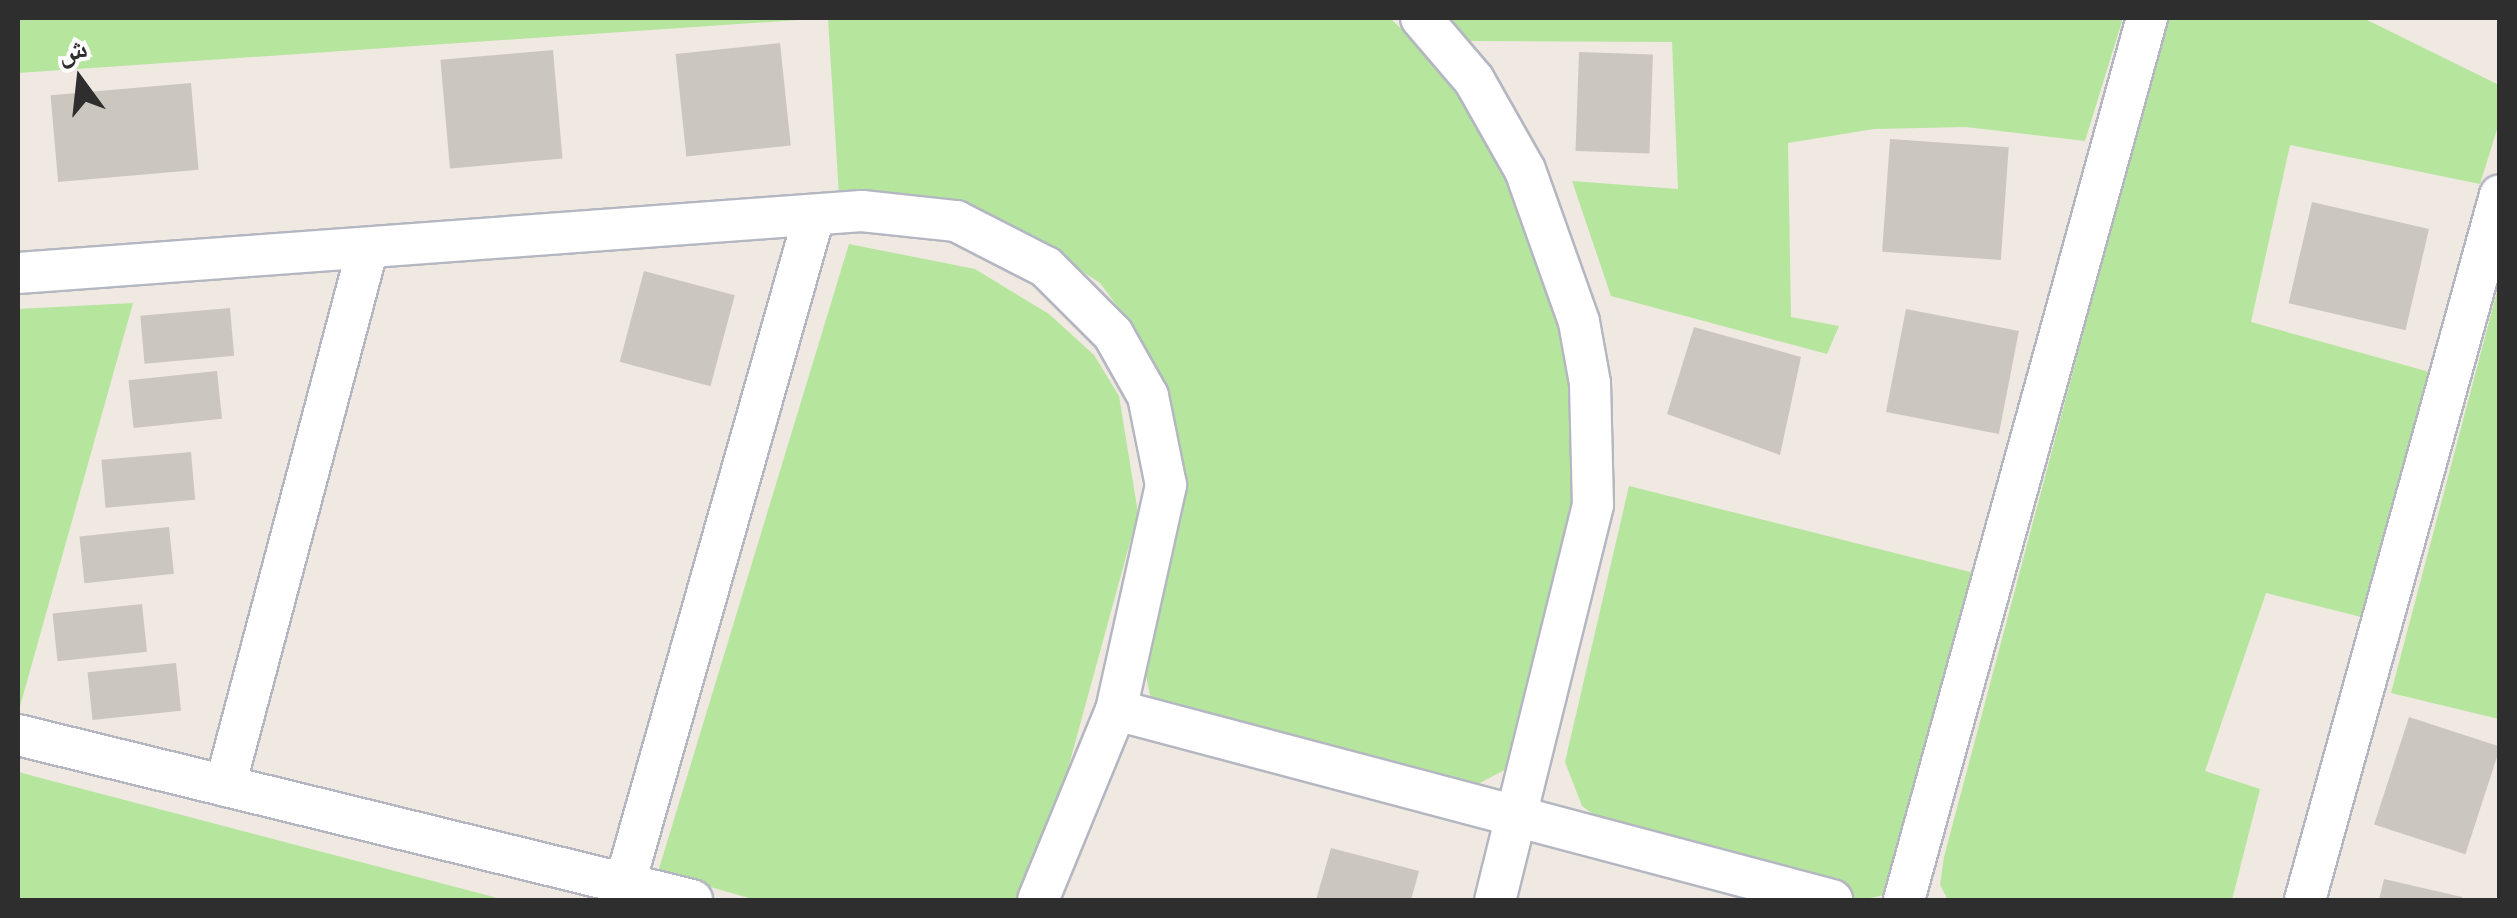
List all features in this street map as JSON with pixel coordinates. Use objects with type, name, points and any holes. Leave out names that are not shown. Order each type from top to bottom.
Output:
[{"type":"street","points":[[1420,18],[1474,80],[1525,170],[1580,322],[1590,383],[1593,505],[1496,900]]},
{"type":"street","points":[[1904,900],[2147,18]]},
{"type":"street","points":[[2305,900],[2500,195]]},
{"type":"street","points":[[18,273],[367,251],[862,211],[956,222],[1046,266],[1113,334],[1148,396],[1166,485],[1116,710],[1038,900]]},
{"type":"street","points":[[626,883],[814,216]]},
{"type":"street","points":[[224,786],[367,251]]},
{"type":"street","points":[[1116,710],[1832,900]]},
{"type":"street","points":[[18,735],[692,900]]},
{"type":"green space","points":[[18,18],[828,18],[18,73]]},
{"type":"green space","points":[[828,18],[1390,18],[1428,55],[1477,123],[1519,199],[1567,347],[1578,457],[1572,551],[1516,764],[1472,787],[1152,705],[1144,665],[1184,505],[1169,406],[1141,338],[1100,283],[1047,248],[839,196]]},
{"type":"green space","points":[[1443,18],[2123,18],[2085,141],[1966,127],[1874,129],[1788,143],[1791,317],[1839,326],[1827,354],[1611,296],[1572,181],[1678,189],[1672,42],[1465,41]]},
{"type":"green space","points":[[2167,18],[2363,18],[2499,85],[2499,123],[2480,184],[2290,145],[2251,322],[2433,373],[2365,618],[2266,593],[2205,771],[2260,789],[2232,900],[1948,900],[1940,885],[1944,857]]},
{"type":"green space","points":[[849,244],[975,269],[1049,314],[1094,355],[1119,396],[1138,513],[1038,878],[1024,900],[756,900],[658,872]]},
{"type":"green space","points":[[2499,284],[2500,719],[2391,693]]},
{"type":"green space","points":[[133,303],[19,710],[18,309]]},
{"type":"green space","points":[[1629,486],[1978,574],[1890,894],[1860,900],[1603,821],[1582,806],[1565,762]]},
{"type":"green space","points":[[18,772],[505,900],[18,900]]},
{"type":"building","points":[[780,43],[791,145],[686,156],[676,54]]},
{"type":"building","points":[[553,50],[562,159],[450,168],[440,60]]},
{"type":"building","points":[[1579,52],[1653,55],[1649,154],[1576,151]]},
{"type":"building","points":[[191,83],[199,170],[58,182],[51,95]]},
{"type":"building","points":[[1890,139],[2009,147],[2001,260],[1882,252]]},
{"type":"building","points":[[2312,202],[2429,229],[2406,330],[2289,303]]},
{"type":"building","points":[[644,271],[735,295],[710,386],[620,362]]},
{"type":"building","points":[[230,308],[234,356],[145,364],[140,316]]},
{"type":"building","points":[[1906,309],[2019,331],[1999,434],[1886,412]]},
{"type":"building","points":[[1694,327],[1801,357],[1780,455],[1667,414]]},
{"type":"building","points":[[217,371],[222,419],[134,428],[128,380]]},
{"type":"building","points":[[191,452],[195,500],[106,508],[101,460]]},
{"type":"building","points":[[169,527],[174,574],[84,583],[79,536]]},
{"type":"building","points":[[142,604],[147,652],[58,661],[52,613]]},
{"type":"building","points":[[176,663],[181,711],[93,720],[87,672]]},
{"type":"building","points":[[2409,717],[2500,747],[2465,854],[2374,824]]},
{"type":"building","points":[[1331,848],[1419,871],[1411,900],[1316,900]]},
{"type":"building","points":[[2384,879],[2462,897],[2462,900],[2379,900]]}]
